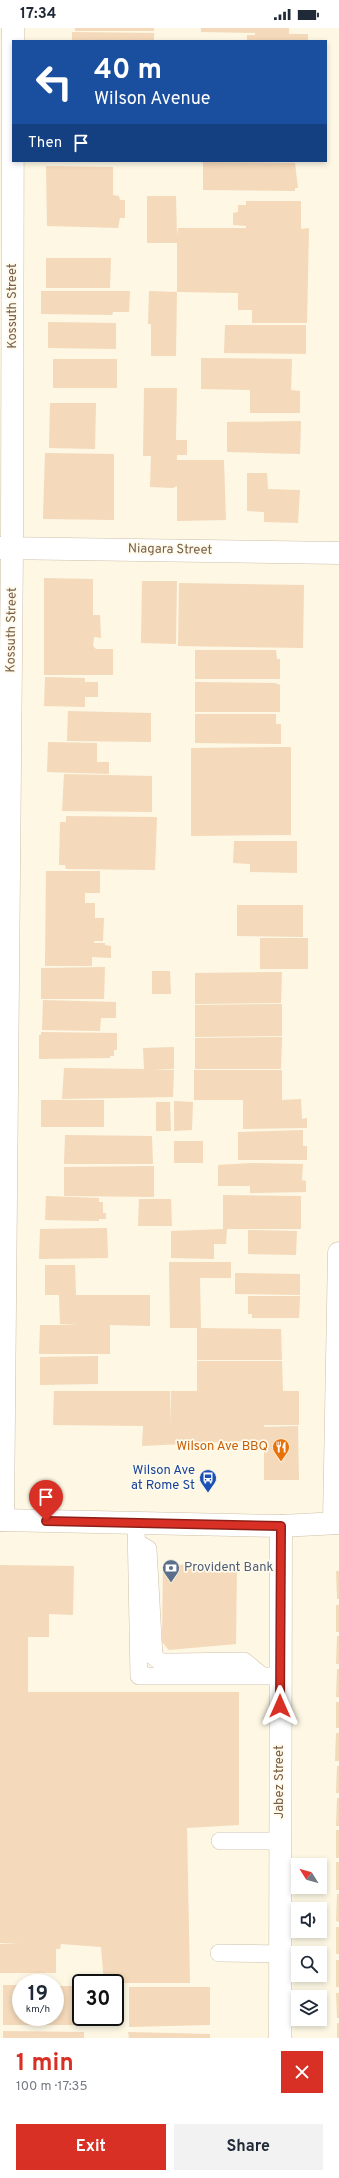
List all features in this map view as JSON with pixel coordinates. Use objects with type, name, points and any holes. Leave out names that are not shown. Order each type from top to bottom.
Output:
[{"type":"street","name":"Kossuth Street","points":[[13,28],[13,40]]},
{"type":"street","name":"Kossuth Street","points":[[1,1520],[6,548],[12,102]]},
{"type":"street","name":"Niagara Street","points":[[6,548],[339,553]]},
{"type":"street","points":[[1,1520],[136,1533],[336,1523],[339,1253]]},
{"type":"street","name":"Jabez Street","points":[[280,2038],[280,1841],[271,1676],[281,1526]]},
{"type":"lane","points":[[136,1533],[139,1676],[271,1676]]},
{"type":"lane","points":[[136,1533],[148,1549],[154,1657],[161,1662],[244,1661],[271,1676]]},
{"type":"lane","points":[[220,1841],[280,1841]]},
{"type":"lane","points":[[219,1953],[280,1954]]},
{"type":"building","points":[[75,28],[154,28],[154,31],[75,31]]},
{"type":"building","points":[[201,28],[289,28],[289,34],[308,34],[308,40],[247,40],[247,35],[255,35],[255,33],[201,32]]},
{"type":"building","points":[[72,32],[154,33],[154,40],[72,40]]},
{"type":"building","points":[[203,162],[295,163],[298,188],[295,188],[295,191],[203,190]]},
{"type":"building","points":[[46,166],[113,167],[113,195],[119,196],[120,200],[125,200],[125,218],[120,218],[118,228],[47,226]]},
{"type":"building","points":[[147,196],[176,196],[177,235],[178,228],[246,228],[246,226],[233,225],[233,213],[238,212],[238,205],[246,205],[246,201],[301,201],[301,229],[309,228],[307,323],[252,323],[252,310],[238,310],[238,293],[177,292],[177,243],[147,243]]},
{"type":"building","points":[[46,258],[111,258],[110,288],[46,288]]},
{"type":"building","points":[[41,291],[130,291],[129,312],[113,312],[112,315],[41,314]]},
{"type":"building","points":[[149,291],[177,292],[176,356],[151,356],[151,324],[148,324]]},
{"type":"building","points":[[48,322],[116,323],[116,349],[48,348]]},
{"type":"building","points":[[225,325],[306,325],[306,354],[224,353]]},
{"type":"building","points":[[201,358],[292,359],[291,390],[300,391],[300,413],[250,413],[250,390],[201,389]]},
{"type":"building","points":[[53,359],[117,359],[117,388],[53,388]]},
{"type":"building","points":[[144,388],[177,388],[176,440],[187,440],[187,455],[177,455],[177,460],[224,460],[226,520],[177,521],[177,486],[173,488],[150,487],[151,456],[143,456]]},
{"type":"building","points":[[50,403],[96,403],[95,449],[49,448]]},
{"type":"building","points":[[301,421],[300,454],[227,452],[227,422]]},
{"type":"building","points":[[45,453],[114,454],[114,520],[43,519]]},
{"type":"building","points":[[247,473],[267,473],[268,489],[300,490],[298,523],[264,522],[264,512],[247,511]]},
{"type":"building","points":[[44,578],[93,579],[93,615],[100,615],[101,638],[94,637],[93,646],[96,649],[113,649],[113,675],[44,675]]},
{"type":"building","points":[[142,581],[177,581],[176,644],[141,643]]},
{"type":"building","points":[[179,583],[304,585],[303,648],[178,646]]},
{"type":"building","points":[[195,650],[276,650],[277,659],[280,659],[280,679],[195,679]]},
{"type":"building","points":[[45,677],[85,678],[85,682],[98,682],[98,697],[85,697],[85,707],[44,706]]},
{"type":"building","points":[[195,682],[275,683],[280,685],[280,712],[195,712]]},
{"type":"building","points":[[68,711],[151,713],[151,742],[67,741]]},
{"type":"building","points":[[195,714],[276,714],[276,724],[281,724],[281,744],[195,743]]},
{"type":"building","points":[[48,742],[97,743],[97,762],[109,762],[109,774],[47,772]]},
{"type":"building","points":[[291,747],[291,835],[191,836],[191,748]]},
{"type":"building","points":[[64,774],[152,776],[152,812],[62,811]]},
{"type":"building","points":[[66,816],[157,817],[155,870],[66,869],[65,865],[59,865],[60,822],[66,822]]},
{"type":"building","points":[[234,841],[297,841],[297,873],[250,872],[250,864],[233,863]]},
{"type":"building","points":[[46,871],[100,871],[100,893],[85,893],[85,903],[95,903],[95,918],[104,918],[103,941],[94,941],[94,943],[105,943],[105,945],[111,946],[111,958],[92,957],[92,966],[45,966]]},
{"type":"building","points":[[237,905],[303,905],[303,937],[237,936]]},
{"type":"building","points":[[260,938],[308,938],[308,969],[260,969]]},
{"type":"building","points":[[105,967],[104,999],[41,999],[41,968]]},
{"type":"building","points":[[152,971],[170,971],[171,994],[152,994]]},
{"type":"building","points":[[282,972],[281,1003],[195,1004],[195,973]]},
{"type":"building","points":[[43,1000],[116,1002],[116,1018],[101,1018],[100,1031],[42,1030]]},
{"type":"building","points":[[282,1004],[282,1036],[195,1037],[195,1005]]},
{"type":"building","points":[[41,1032],[117,1033],[117,1050],[114,1050],[114,1056],[110,1056],[110,1058],[39,1059],[39,1035],[41,1035]]},
{"type":"building","points":[[282,1037],[281,1069],[195,1069],[195,1038]]},
{"type":"building","points":[[174,1047],[174,1069],[152,1069],[174,1070],[173,1097],[62,1099],[64,1068],[144,1069],[143,1048]]},
{"type":"building","points":[[194,1070],[282,1070],[282,1100],[301,1099],[302,1119],[307,1118],[307,1128],[243,1129],[243,1100],[194,1100]]},
{"type":"building","points":[[41,1100],[104,1100],[104,1127],[41,1127]]},
{"type":"building","points":[[174,1101],[193,1102],[192,1130],[174,1131]]},
{"type":"building","points":[[156,1102],[170,1102],[171,1131],[156,1131]]},
{"type":"building","points":[[303,1130],[303,1146],[307,1146],[307,1160],[238,1160],[238,1132]]},
{"type":"building","points":[[65,1135],[152,1136],[153,1164],[64,1164]]},
{"type":"building","points":[[174,1141],[203,1141],[203,1163],[174,1163]]},
{"type":"building","points":[[251,1163],[303,1164],[302,1180],[306,1181],[306,1192],[250,1193],[250,1186],[218,1186],[218,1165]]},
{"type":"building","points":[[154,1166],[154,1197],[64,1196],[64,1167]]},
{"type":"building","points":[[223,1195],[301,1196],[301,1229],[227,1229],[226,1244],[214,1244],[214,1259],[171,1258],[171,1231],[223,1229]]},
{"type":"building","points":[[46,1196],[99,1198],[99,1202],[103,1202],[103,1213],[106,1213],[106,1219],[99,1219],[99,1221],[45,1220]]},
{"type":"building","points":[[139,1199],[171,1199],[172,1226],[138,1226]]},
{"type":"building","points":[[107,1228],[108,1258],[39,1259],[40,1229]]},
{"type":"building","points":[[248,1230],[297,1231],[296,1255],[248,1254]]},
{"type":"building","points":[[169,1262],[231,1262],[231,1278],[200,1278],[201,1328],[170,1328]]},
{"type":"building","points":[[45,1265],[75,1265],[76,1295],[150,1295],[150,1326],[110,1325],[110,1354],[39,1354],[40,1325],[77,1325],[60,1324],[59,1295],[45,1295]]},
{"type":"building","points":[[235,1273],[300,1274],[300,1295],[235,1294]]},
{"type":"building","points":[[248,1296],[300,1296],[299,1318],[252,1318],[252,1314],[248,1314]]},
{"type":"building","points":[[197,1328],[281,1329],[282,1360],[197,1360]]},
{"type":"building","points":[[98,1356],[98,1384],[40,1385],[40,1357]]},
{"type":"building","points":[[197,1361],[282,1361],[283,1391],[299,1391],[299,1425],[264,1425],[264,1427],[298,1426],[299,1480],[264,1480],[264,1444],[247,1445],[247,1441],[142,1446],[143,1426],[53,1425],[54,1391],[170,1391],[171,1426],[171,1391],[197,1391]]},
{"type":"building","points":[[237,1564],[236,1644],[169,1650],[162,1642],[163,1565]]},
{"type":"building","points":[[0,1565],[74,1566],[73,1615],[49,1614],[49,1637],[28,1637],[28,1692],[239,1692],[239,1825],[187,1828],[190,1983],[124,1983],[124,1974],[103,1974],[101,1947],[61,1944],[60,1949],[56,1949],[56,1973],[0,1973],[0,1944],[20,1943],[0,1943]]},
{"type":"building","points":[[336,1571],[339,1571],[339,1599],[337,1599]]},
{"type":"building","points":[[336,1605],[339,1605],[339,1632],[336,1632]]},
{"type":"building","points":[[337,1636],[339,1636],[339,1664],[336,1664]]},
{"type":"building","points":[[337,1669],[339,1669],[339,1697],[336,1697]]},
{"type":"building","points":[[336,1702],[339,1702],[339,1728],[336,1728]]},
{"type":"building","points":[[336,1733],[339,1733],[339,1761],[335,1761]]},
{"type":"building","points":[[337,1766],[339,1766],[339,1793],[336,1793]]},
{"type":"building","points":[[337,1798],[339,1798],[339,1826],[336,1826]]},
{"type":"building","points":[[336,1830],[339,1830],[339,1858],[336,1858]]},
{"type":"building","points":[[336,1862],[339,1862],[339,1890],[336,1890]]},
{"type":"building","points":[[337,1894],[339,1894],[339,1922],[336,1921]]},
{"type":"building","points":[[336,1927],[339,1927],[339,1954],[336,1954]]},
{"type":"building","points":[[336,1960],[339,1960],[339,1987],[336,1987]]},
{"type":"building","points":[[3,1985],[12,1985],[12,2025],[3,2025]]},
{"type":"building","points":[[64,1986],[72,1986],[72,2025],[64,2025]]},
{"type":"building","points":[[129,1987],[210,1987],[210,2025],[129,2027]]},
{"type":"building","points":[[336,1993],[339,1993],[339,2018],[337,2018]]},
{"type":"building","points":[[337,2023],[339,2023],[339,2038],[337,2038]]},
{"type":"building","points":[[3,2031],[84,2032],[84,2038],[3,2038]]},
{"type":"building","points":[[128,2032],[210,2034],[210,2038],[129,2038]]},
{"type":"place","name":"Wilson Ave BBQ","points":[[281,1462]]},
{"type":"place","name":"Wilson Ave at Rome St","points":[[208,1493]]},
{"type":"place","name":"Provident Bank","points":[[171,1583]]},
{"type":"route","points":[[46,1521],[281,1526],[280,1706]]}]
